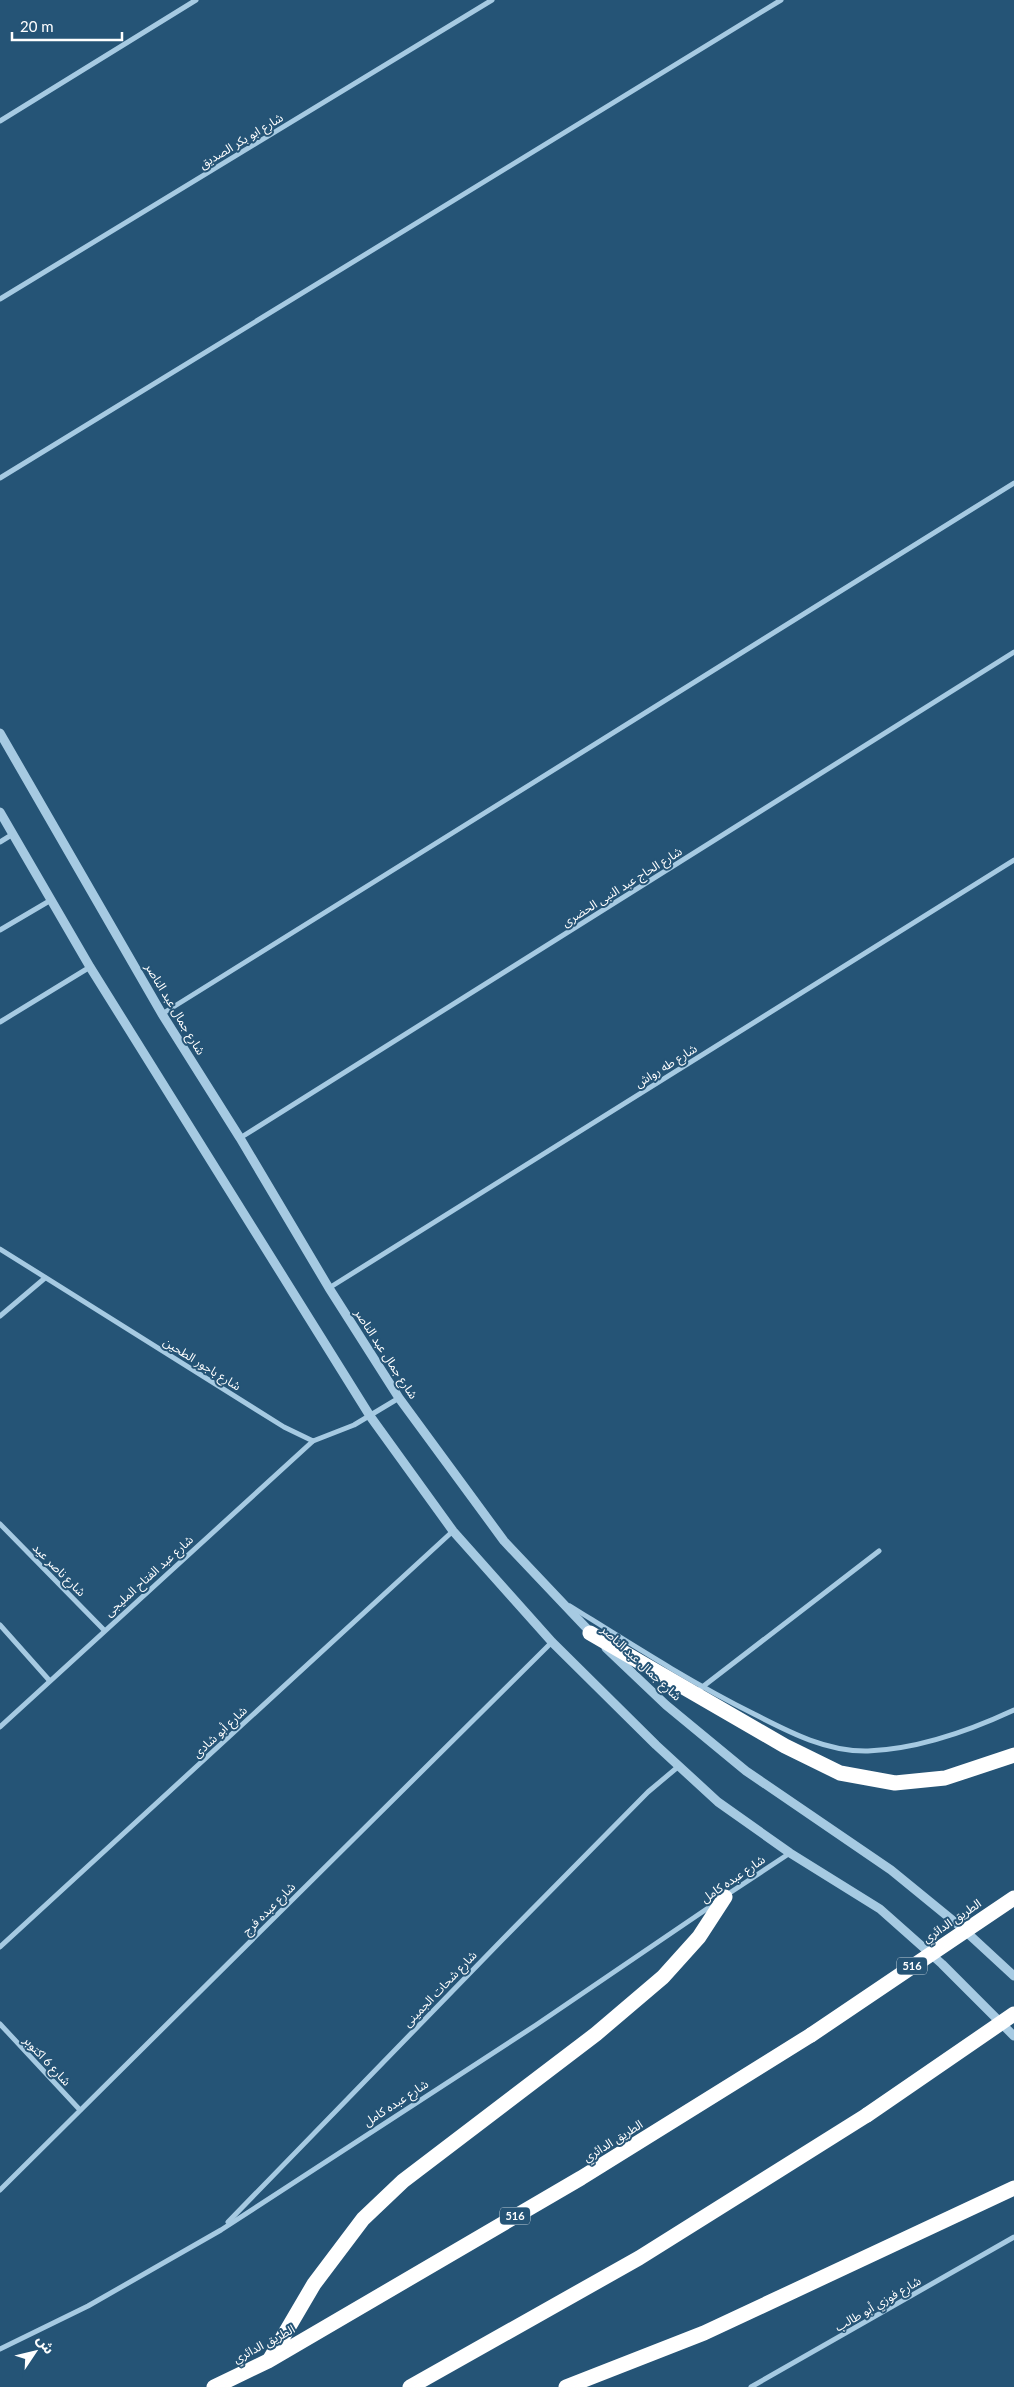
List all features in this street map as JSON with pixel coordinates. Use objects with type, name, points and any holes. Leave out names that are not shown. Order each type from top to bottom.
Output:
[{"type":"highway","points":[[590,1633],[785,1746],[840,1773],[895,1784],[945,1778],[1014,1755]]},
{"type":"highway","points":[[268,2360],[314,2284],[364,2219],[403,2181],[596,2034],[663,1977],[699,1937],[725,1896]]},
{"type":"highway","name":"الطريق الدائري","points":[[214,2387],[268,2360],[581,2178],[811,2035],[1014,1898]]},
{"type":"highway","points":[[410,2387],[640,2258],[867,2115],[1014,2014]]},
{"type":"highway","points":[[566,2387],[704,2332],[1014,2188]]},
{"type":"street","points":[[0,121],[196,0]]},
{"type":"street","name":"شارع ابو بكر الصديق","points":[[0,299],[492,0]]},
{"type":"street","points":[[0,478],[781,0]]},
{"type":"street","points":[[162,1014],[1014,483]]},
{"type":"street","name":"شارع الحاج عبد النبى الحضرى","points":[[240,1138],[1014,652]]},
{"type":"street","name":"شارع جمال عبد الناصر","points":[[0,734],[162,1014],[240,1138],[329,1288],[399,1398],[504,1541],[590,1633],[666,1705],[746,1771],[891,1870],[962,1928],[1014,1976]]},
{"type":"street","points":[[0,812],[90,967],[370,1416],[453,1531],[552,1642],[718,1802],[790,1853],[880,1909],[942,1964],[1014,2036]]},
{"type":"street","points":[[0,842],[12,834]]},
{"type":"street","name":"شارع طه رواش","points":[[329,1288],[1014,860]]},
{"type":"street","points":[[0,930],[51,900]]},
{"type":"street","points":[[0,1022],[90,967]]},
{"type":"street","name":"شارع باجور الطحين","points":[[0,1249],[284,1427],[313,1441]]},
{"type":"street","points":[[0,1316],[45,1278]]},
{"type":"street","points":[[313,1441],[370,1416],[399,1398]]},
{"type":"street","name":"شارع عبد الفتاح المليجى","points":[[0,1727],[49,1680],[313,1441]]},
{"type":"street","name":"شارع ناصر عيد","points":[[0,1524],[104,1630]]},
{"type":"street","name":"شارع أبو شادى","points":[[0,1948],[453,1531]]},
{"type":"street","points":[[701,1688],[879,1550]]},
{"type":"street","points":[[555,1597],[701,1688],[796,1735],[827,1746],[868,1751],[908,1745],[968,1731],[1014,1710]]},
{"type":"street","points":[[0,1625],[49,1680]]},
{"type":"street","name":"شارع عبده فرج","points":[[0,2190],[552,1642]]},
{"type":"street","name":"شارع شحات الجمينى","points":[[221,2230],[648,1792],[679,1766]]},
{"type":"street","name":"شارع عبده كامل","points":[[0,2349],[96,2302],[221,2230],[536,2025],[790,1853]]},
{"type":"street","name":"شارع 6 اكتوبر","points":[[0,2024],[80,2110]]},
{"type":"street","name":"شارع فوزي أبو طالب","points":[[751,2387],[1014,2237]]}]
